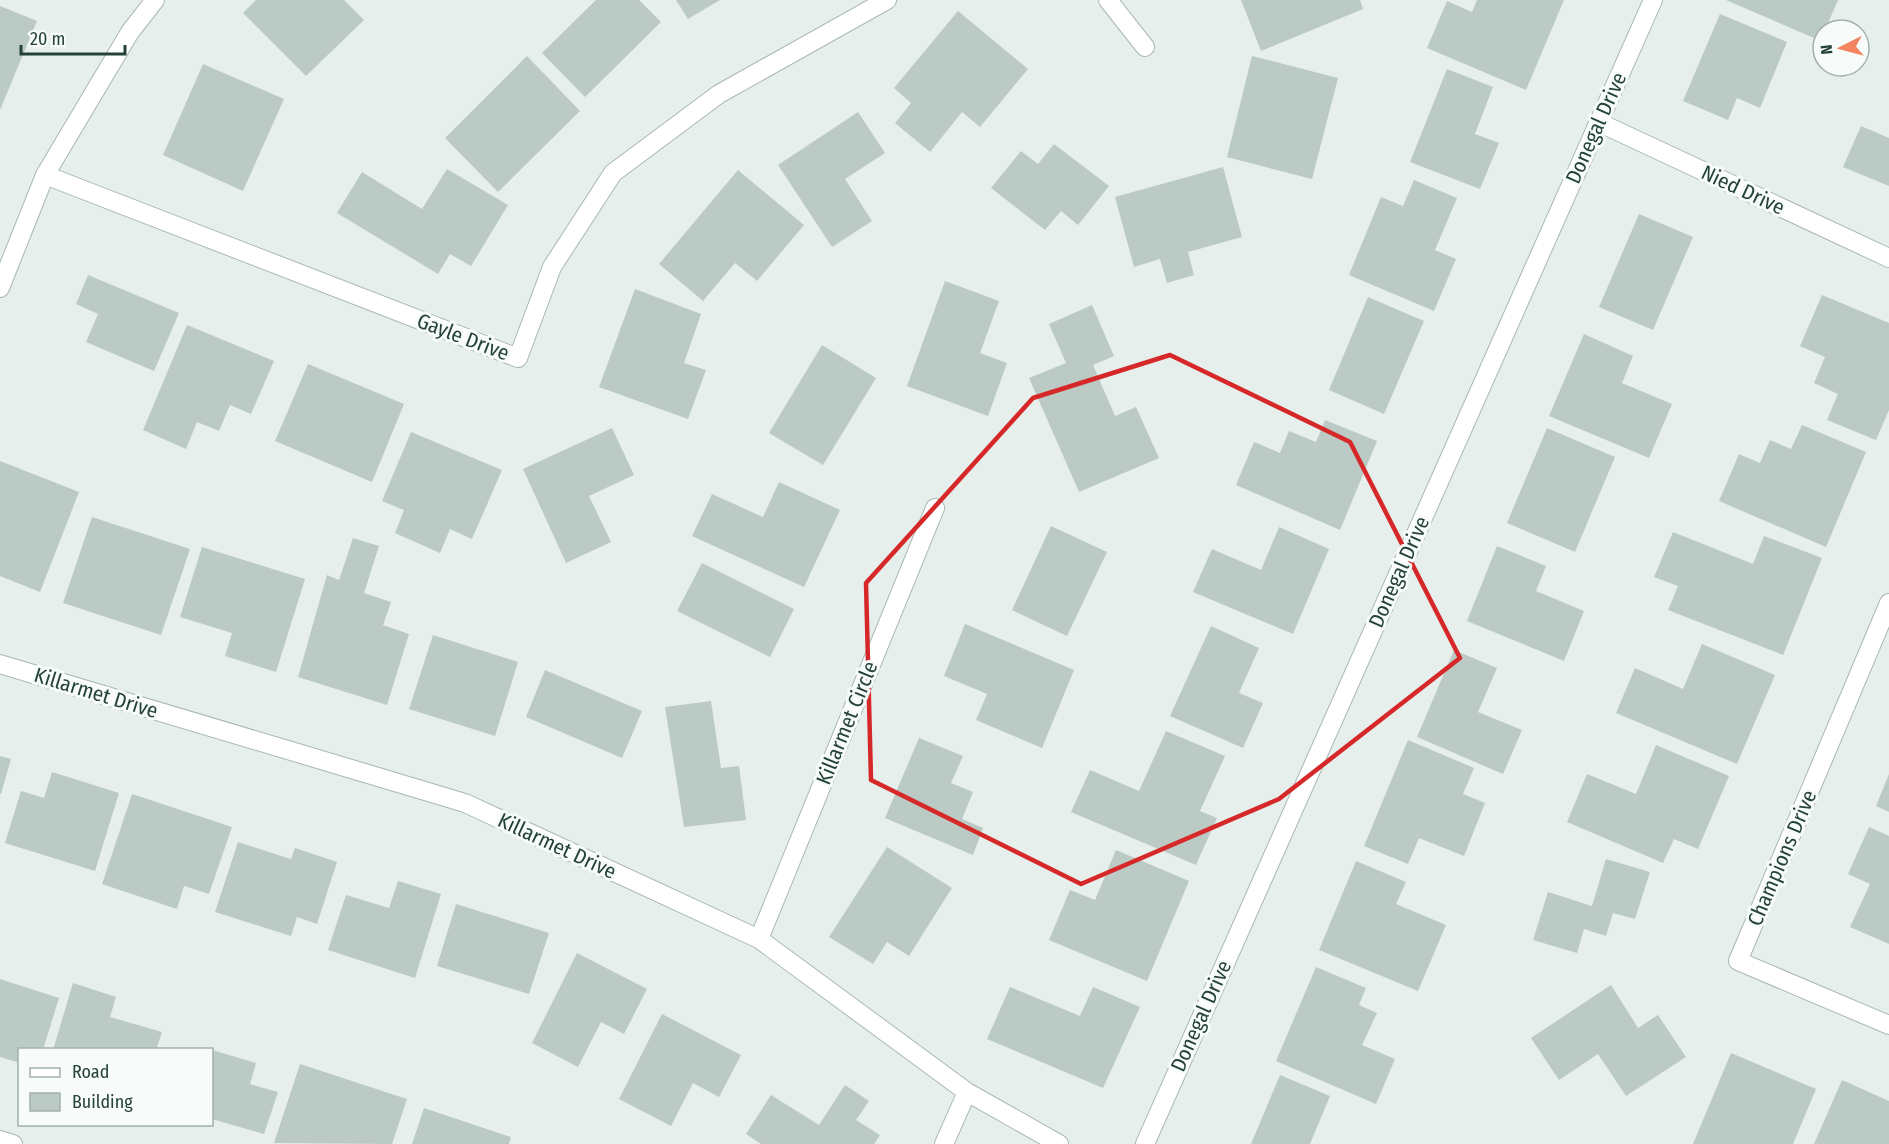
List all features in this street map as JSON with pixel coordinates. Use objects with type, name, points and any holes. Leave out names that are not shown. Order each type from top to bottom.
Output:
[{"type":"street","points":[[0,288],[45,175],[130,32],[155,0]]},
{"type":"street","name":"Gayle Drive","points":[[45,175],[518,358],[552,267],[613,173],[719,94],[886,0]]},
{"type":"street","points":[[1108,0],[1145,47]]},
{"type":"street","name":"Donegal Drive","points":[[1145,1144],[1653,0]]},
{"type":"street","name":"Nied Drive","points":[[1598,122],[1889,258]]},
{"type":"street","name":"Killarmet Circle","points":[[759,939],[936,508]]},
{"type":"street","name":"Champions Drive","points":[[1889,603],[1738,961],[1889,1025]]},
{"type":"street","name":"Killarmet Drive","points":[[0,664],[465,803],[759,939],[966,1092],[1059,1144]]},
{"type":"street","points":[[944,1144],[966,1092]]},
{"type":"street","points":[[0,1140],[13,1144]]},
{"type":"highlighted area","points":[[1170,355],[1350,442],[1460,658],[1279,799],[1081,884],[871,780],[866,583],[1033,398]]},
{"type":"building","points":[[256,0],[344,0],[364,20],[306,76],[243,13]]},
{"type":"building","points":[[596,0],[639,0],[661,22],[585,97],[542,53]]},
{"type":"building","points":[[676,0],[720,0],[688,19]]},
{"type":"building","points":[[1241,0],[1360,0],[1363,9],[1261,51]]},
{"type":"building","points":[[1477,0],[1564,0],[1526,90],[1427,48],[1447,1],[1472,12]]},
{"type":"building","points":[[1726,0],[1838,0],[1830,18],[1811,18],[1811,37]]},
{"type":"building","points":[[0,6],[37,21],[0,110]]},
{"type":"building","points":[[958,11],[1028,69],[980,127],[962,112],[930,152],[895,123],[911,103],[894,88]]},
{"type":"building","points":[[1720,14],[1787,42],[1760,108],[1737,98],[1728,120],[1683,101]]},
{"type":"building","points":[[527,56],[580,111],[498,192],[445,138]]},
{"type":"building","points":[[1252,56],[1338,78],[1312,179],[1227,157]]},
{"type":"building","points":[[203,64],[284,99],[243,191],[163,155]]},
{"type":"building","points":[[1447,69],[1493,87],[1475,134],[1499,143],[1480,189],[1410,162]]},
{"type":"building","points":[[858,112],[885,153],[845,179],[872,221],[832,247],[778,165]]},
{"type":"building","points":[[1861,126],[1889,138],[1889,186],[1843,167]]},
{"type":"building","points":[[1054,144],[1109,186],[1078,225],[1061,211],[1045,230],[991,188],[1021,151],[1038,164]]},
{"type":"building","points":[[1223,167],[1242,237],[1188,252],[1194,275],[1167,283],[1160,259],[1134,267],[1115,197]]},
{"type":"building","points":[[447,169],[508,205],[471,266],[450,254],[438,274],[337,213],[362,172],[422,209]]},
{"type":"building","points":[[738,170],[804,225],[757,281],[735,263],[703,301],[659,264]]},
{"type":"building","points":[[1414,180],[1457,198],[1435,250],[1456,259],[1434,311],[1349,275],[1381,197],[1403,206]]},
{"type":"building","points":[[1639,214],[1693,237],[1653,330],[1599,307]]},
{"type":"building","points":[[88,275],[179,313],[154,371],[86,342],[98,314],[76,304]]},
{"type":"building","points":[[945,281],[999,301],[980,353],[1007,363],[988,416],[907,386]]},
{"type":"building","points":[[635,289],[701,314],[684,363],[706,370],[688,419],[599,387]]},
{"type":"building","points":[[1822,295],[1889,323],[1889,410],[1876,440],[1827,420],[1838,394],[1814,383],[1825,357],[1800,346]]},
{"type":"building","points":[[1368,297],[1424,321],[1384,414],[1329,390]]},
{"type":"building","points":[[1092,305],[1114,356],[1093,365],[1115,416],[1136,407],[1159,458],[1079,492],[1029,378],[1066,363],[1049,324]]},
{"type":"building","points":[[187,325],[274,361],[251,414],[230,405],[219,431],[197,422],[186,449],[143,430]]},
{"type":"building","points":[[1584,334],[1633,356],[1622,383],[1672,404],[1649,458],[1549,416]]},
{"type":"building","points":[[822,345],[876,378],[823,465],[769,433]]},
{"type":"building","points":[[308,364],[404,404],[372,482],[275,441]]},
{"type":"building","points":[[1325,420],[1377,441],[1340,530],[1236,485],[1254,442],[1280,453],[1289,431],[1316,442]]},
{"type":"building","points":[[1802,425],[1866,452],[1826,547],[1719,501],[1739,454],[1760,463],[1770,440],[1791,449]]},
{"type":"building","points":[[612,428],[634,475],[589,496],[611,542],[566,563],[523,469]]},
{"type":"building","points":[[1547,428],[1615,457],[1575,552],[1507,523]]},
{"type":"building","points":[[411,432],[502,470],[472,539],[450,529],[440,553],[395,533],[404,510],[382,501]]},
{"type":"building","points":[[0,461],[79,492],[40,592],[0,576]]},
{"type":"building","points":[[779,482],[840,510],[804,587],[692,536],[712,494],[763,517]]},
{"type":"building","points":[[92,517],[190,549],[161,635],[63,603]]},
{"type":"building","points":[[1051,526],[1107,552],[1067,636],[1012,610]]},
{"type":"building","points":[[1279,527],[1329,549],[1293,634],[1193,592],[1212,549],[1261,570]]},
{"type":"building","points":[[1673,532],[1753,564],[1764,536],[1822,558],[1783,655],[1668,610],[1678,586],[1654,577]]},
{"type":"building","points":[[353,538],[379,546],[364,593],[391,602],[383,625],[409,634],[387,705],[298,677],[327,575],[339,580]]},
{"type":"building","points":[[1497,546],[1546,566],[1536,591],[1584,611],[1564,661],[1467,621]]},
{"type":"building","points":[[202,547],[305,579],[276,672],[225,656],[232,633],[180,617]]},
{"type":"building","points":[[702,563],[794,609],[770,657],[677,611]]},
{"type":"building","points":[[965,624],[1074,670],[1042,748],[976,720],[987,694],[944,676]]},
{"type":"building","points":[[1211,626],[1259,648],[1239,693],[1263,703],[1243,748],[1170,716]]},
{"type":"building","points":[[433,635],[518,662],[495,736],[409,709]]},
{"type":"building","points":[[1702,644],[1775,675],[1737,764],[1616,713],[1635,668],[1683,689]]},
{"type":"building","points":[[1454,650],[1497,668],[1478,712],[1522,730],[1503,774],[1417,737]]},
{"type":"building","points":[[545,670],[642,711],[622,758],[526,717]]},
{"type":"building","points":[[711,701],[721,768],[739,766],[746,820],[684,827],[665,707]]},
{"type":"building","points":[[1166,731],[1225,756],[1200,811],[1217,818],[1196,865],[1071,812],[1090,770],[1139,791]]},
{"type":"building","points":[[919,738],[963,756],[951,783],[973,792],[962,819],[983,828],[973,855],[885,818]]},
{"type":"building","points":[[1408,740],[1474,768],[1463,794],[1485,803],[1464,856],[1419,838],[1408,864],[1364,846]]},
{"type":"building","points":[[1656,745],[1729,776],[1698,849],[1674,839],[1663,863],[1567,822],[1587,774],[1636,794]]},
{"type":"building","points":[[0,756],[11,759],[1,794],[0,794]]},
{"type":"building","points":[[52,772],[119,793],[95,871],[5,843],[21,791],[44,798]]},
{"type":"building","points":[[1889,774],[1889,812],[1876,806]]},
{"type":"building","points":[[132,794],[232,827],[209,894],[184,886],[177,909],[102,884]]},
{"type":"building","points":[[1869,827],[1889,836],[1889,944],[1850,927],[1870,884],[1848,874]]},
{"type":"building","points":[[238,842],[291,859],[295,848],[337,862],[317,924],[297,917],[291,936],[215,912]]},
{"type":"building","points":[[887,847],[952,888],[909,956],[887,942],[873,964],[829,937]]},
{"type":"building","points":[[1116,850],[1189,881],[1147,981],[1049,940],[1070,890],[1095,900]]},
{"type":"building","points":[[1606,859],[1650,872],[1635,919],[1613,913],[1606,936],[1584,929],[1577,953],[1533,940],[1548,892],[1592,906]]},
{"type":"building","points":[[1356,861],[1406,882],[1396,904],[1446,925],[1418,991],[1319,950]]},
{"type":"building","points":[[398,881],[441,894],[415,978],[328,950],[346,895],[389,908]]},
{"type":"building","points":[[456,904],[549,933],[529,994],[437,966]]},
{"type":"building","points":[[577,953],[647,989],[624,1034],[601,1022],[578,1067],[532,1043]]},
{"type":"building","points":[[1316,967],[1366,988],[1359,1005],[1377,1013],[1362,1045],[1395,1059],[1376,1104],[1276,1061]]},
{"type":"building","points":[[0,979],[59,998],[44,1048],[18,1048],[18,1062],[0,1057]]},
{"type":"building","points":[[73,983],[116,997],[110,1017],[162,1032],[157,1048],[54,1048]]},
{"type":"building","points":[[1611,985],[1638,1028],[1658,1015],[1686,1057],[1626,1096],[1598,1054],[1559,1080],[1531,1038]]},
{"type":"building","points":[[1010,987],[1080,1016],[1093,987],[1140,1007],[1103,1088],[987,1039]]},
{"type":"building","points":[[662,1014],[741,1055],[719,1097],[693,1083],[671,1126],[619,1099]]},
{"type":"building","points":[[213,1050],[256,1063],[250,1084],[278,1092],[264,1134],[213,1119]]},
{"type":"building","points":[[1731,1053],[1816,1089],[1793,1144],[1693,1144]]},
{"type":"building","points":[[300,1064],[407,1099],[392,1144],[274,1143]]},
{"type":"building","points":[[1280,1075],[1330,1096],[1310,1144],[1251,1144]]},
{"type":"building","points":[[1842,1080],[1889,1101],[1889,1144],[1814,1144]]},
{"type":"building","points":[[845,1085],[869,1101],[856,1120],[880,1135],[874,1144],[761,1144],[746,1134],[771,1095],[819,1125]]},
{"type":"building","points":[[424,1108],[511,1137],[509,1144],[412,1144]]}]
